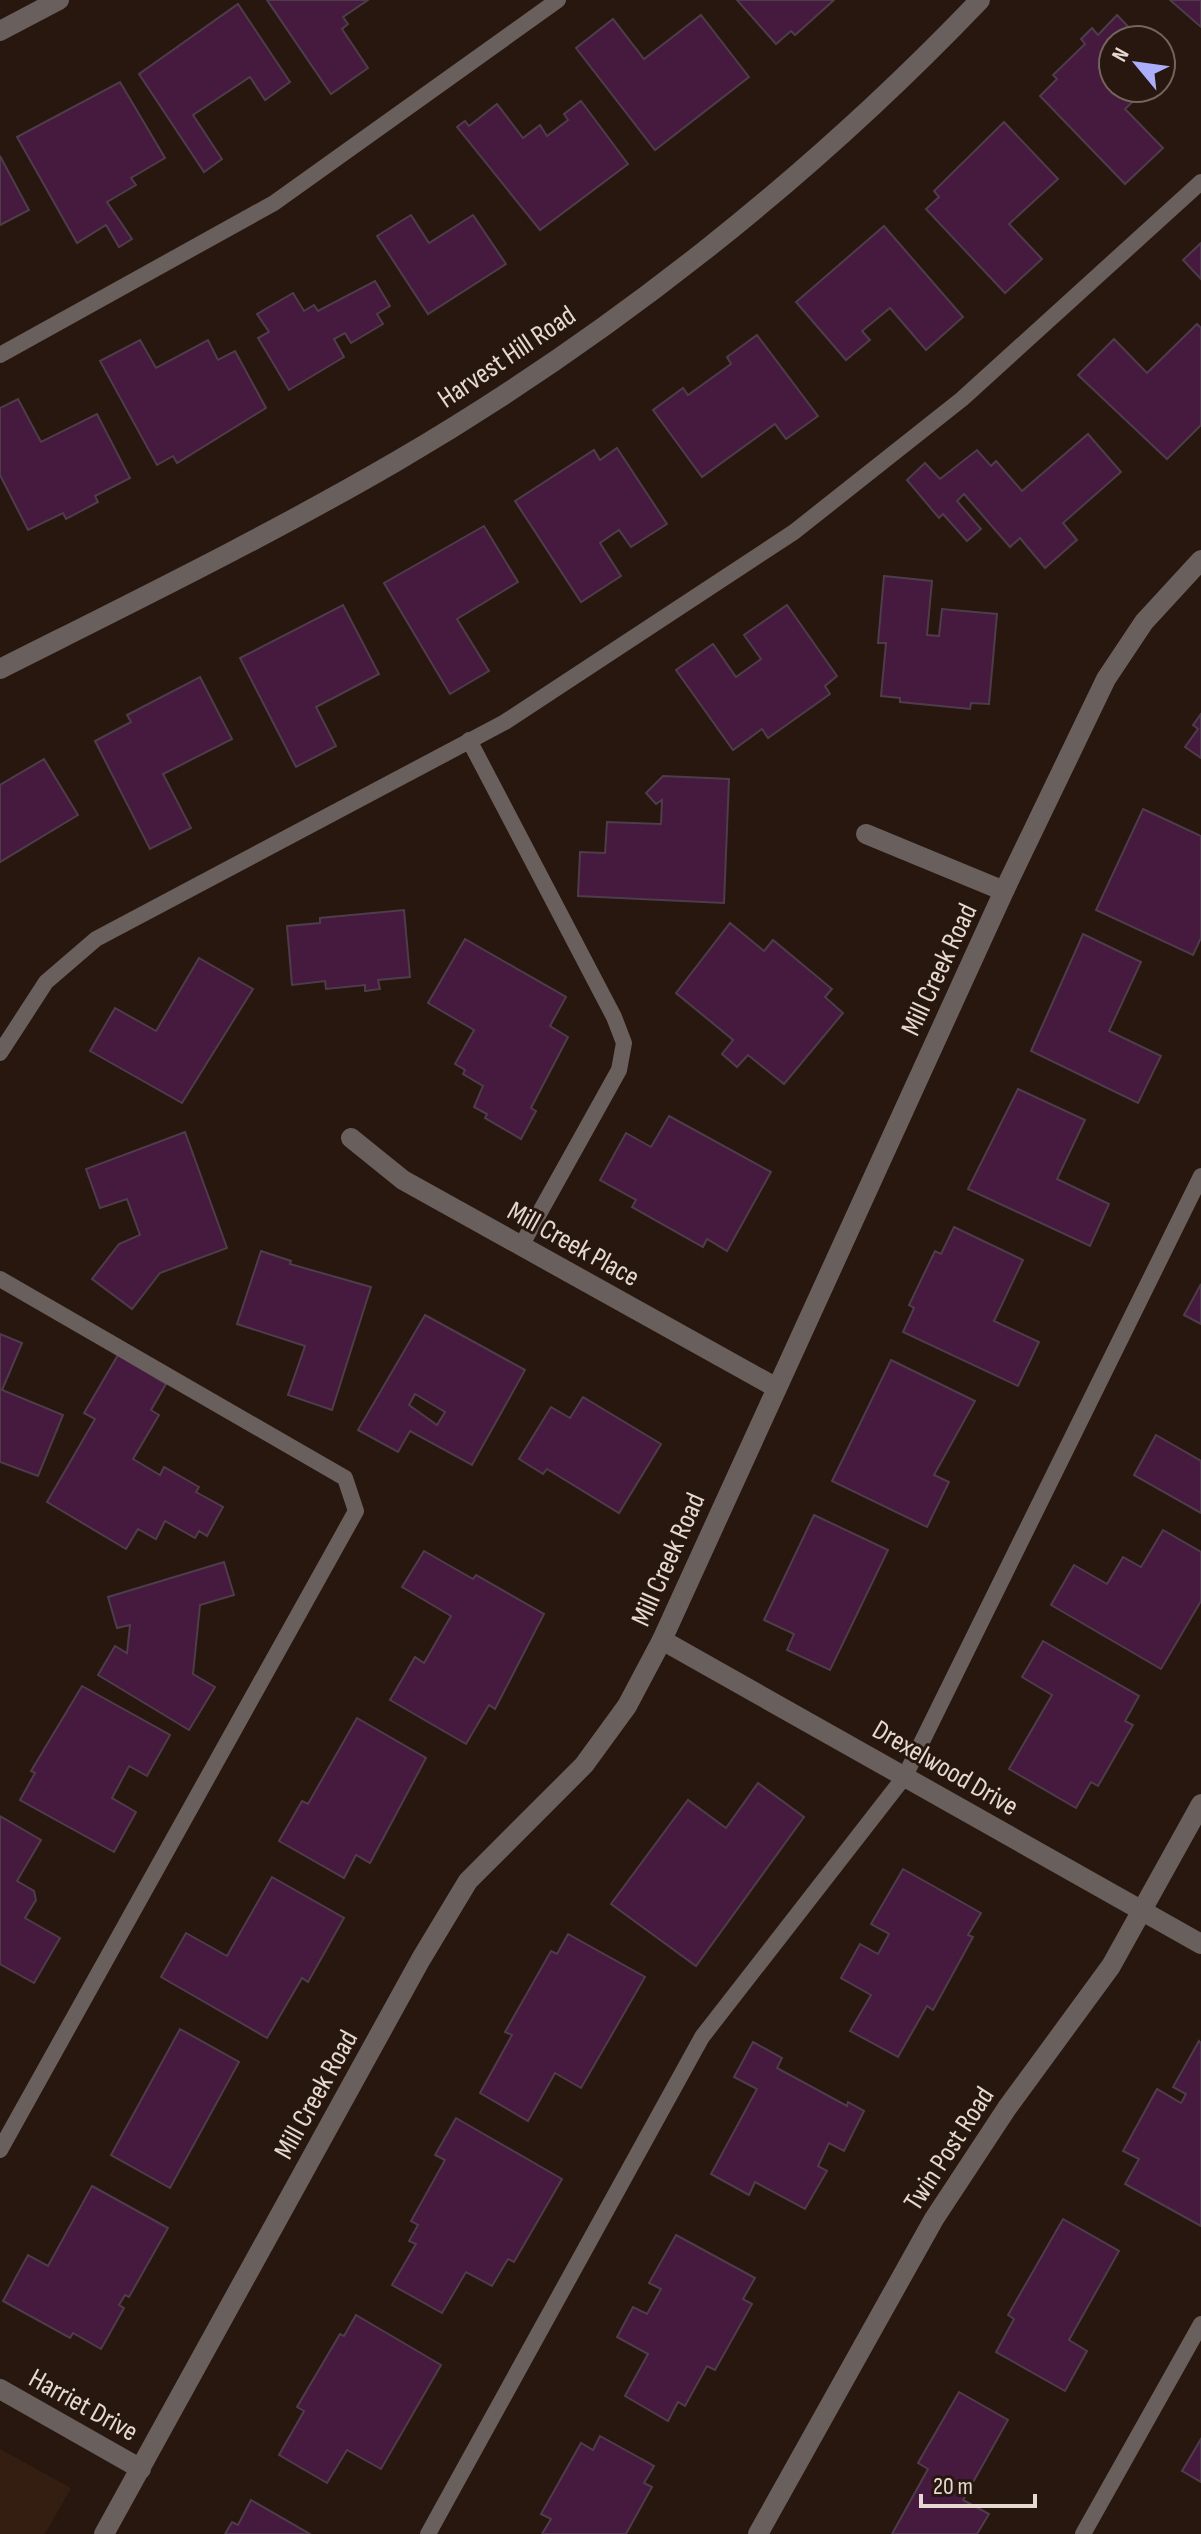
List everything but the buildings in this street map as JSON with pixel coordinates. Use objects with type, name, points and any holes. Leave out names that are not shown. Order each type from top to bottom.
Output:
[{"type":"street","points":[[0,31],[59,0]]},
{"type":"street","name":"Harvest Hill Road","points":[[0,669],[383,468],[517,385],[627,309],[766,199],[866,111],[980,0]]},
{"type":"street","name":"Mill Creek Road","points":[[104,2534],[468,1881],[584,1765],[627,1706],[662,1640],[1004,891],[1106,679],[1144,622],[1201,560]]},
{"type":"street","points":[[866,834],[1004,891]]},
{"type":"street","name":"Mill Creek Place","points":[[351,1138],[403,1180],[775,1387]]},
{"type":"street","name":"Drexelwood Drive","points":[[662,1640],[1201,1944]]},
{"type":"street","name":"Twin Post Road","points":[[758,2534],[934,2219],[1007,2108],[1111,1966],[1201,1804]]},
{"type":"street","name":"Harriet Drive","points":[[0,2389],[141,2469]]},
{"type":"lane","points":[[0,355],[274,203],[558,0]]},
{"type":"lane","points":[[0,1053],[46,982],[96,939],[505,722],[794,532],[962,399],[1201,182]]},
{"type":"lane","points":[[469,740],[614,1017],[624,1043],[619,1070],[521,1246]]},
{"type":"lane","points":[[428,2534],[702,2037],[905,1776],[1201,1176]]},
{"type":"lane","points":[[0,1279],[345,1478],[356,1511],[0,2150]]},
{"type":"lane","points":[[1083,2534],[1201,2324]]},
{"type":"shaded area","points":[[0,2449],[71,2488],[45,2534],[0,2534]]}]
